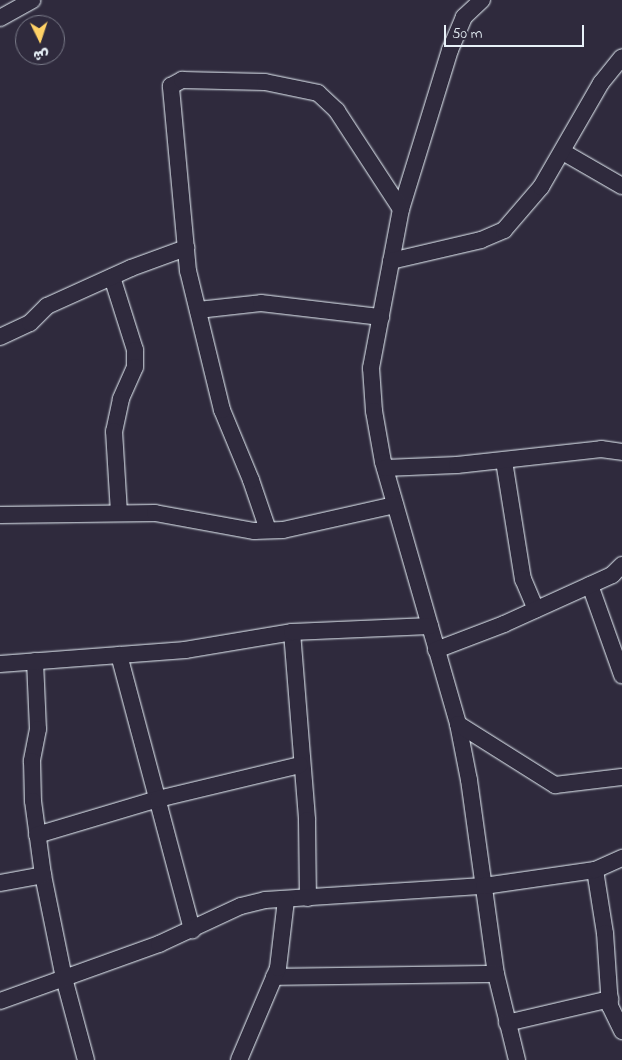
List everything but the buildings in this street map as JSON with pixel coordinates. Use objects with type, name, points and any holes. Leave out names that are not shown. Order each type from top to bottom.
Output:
[{"type":"street","points":[[0,18],[32,0]]},
{"type":"street","points":[[482,0],[464,17],[450,50],[401,209],[371,368],[374,411],[385,468],[458,724],[469,780],[496,974],[517,1060]]},
{"type":"street","points":[[392,261],[481,240],[504,230],[541,187],[563,152],[600,83],[622,56]]},
{"type":"street","points":[[600,83],[622,79]]},
{"type":"street","points":[[268,530],[252,480],[225,418],[198,310],[186,248],[172,86],[182,80],[265,82],[318,93],[336,111],[401,209]]},
{"type":"street","points":[[563,152],[622,186]]},
{"type":"street","points":[[0,337],[30,323],[47,306],[112,277],[186,248]]},
{"type":"street","points":[[112,277],[135,350],[135,367],[121,399],[114,431],[119,513]]},
{"type":"street","points":[[198,310],[261,303],[381,317]]},
{"type":"street","points":[[385,468],[504,461],[601,449],[622,452]]},
{"type":"street","points":[[504,461],[523,579],[536,609]]},
{"type":"street","points":[[0,513],[155,513],[254,531],[282,530],[395,505]]},
{"type":"street","points":[[436,650],[612,575],[622,565]]},
{"type":"street","points":[[590,585],[622,675]]},
{"type":"street","points":[[0,664],[185,650],[292,632],[430,626]]},
{"type":"street","points":[[292,632],[300,765],[307,820],[308,898]]},
{"type":"street","points":[[119,655],[192,930]]},
{"type":"street","points":[[35,661],[38,729],[32,761],[42,875],[64,978],[86,1060]]},
{"type":"street","points":[[458,724],[555,786],[622,777]]},
{"type":"street","points":[[37,835],[158,799],[300,765]]},
{"type":"street","points":[[0,1001],[192,930],[241,906],[308,898],[484,886],[596,870],[622,858]]},
{"type":"street","points":[[596,870],[614,993],[616,1021],[622,1031]]},
{"type":"street","points":[[0,882],[42,875]]},
{"type":"street","points":[[239,1060],[274,977],[284,943],[286,900]]},
{"type":"street","points":[[274,977],[496,974]]},
{"type":"street","points":[[507,1023],[614,993]]}]
